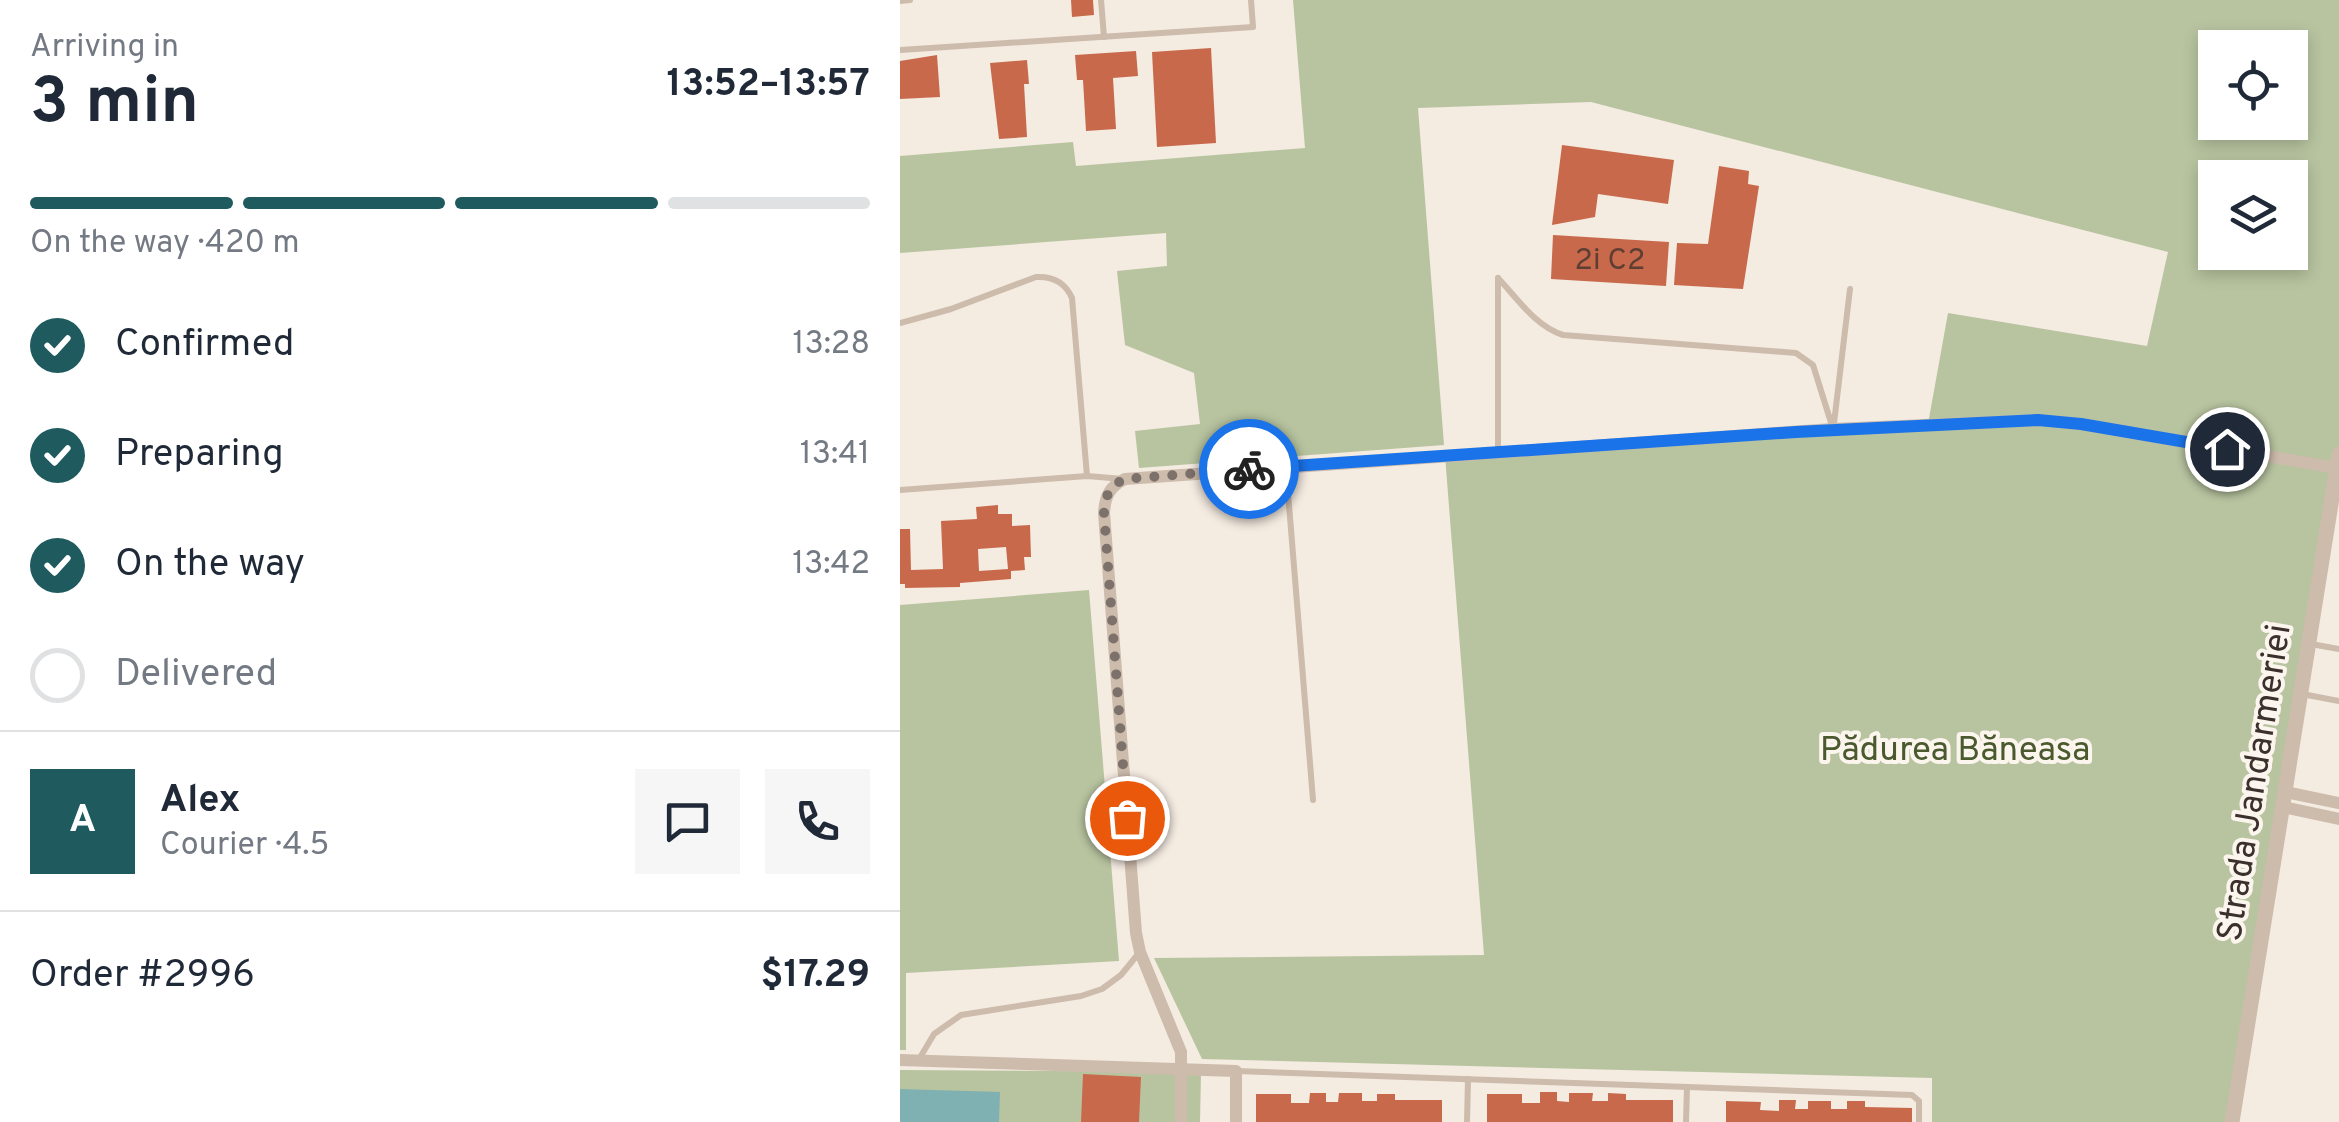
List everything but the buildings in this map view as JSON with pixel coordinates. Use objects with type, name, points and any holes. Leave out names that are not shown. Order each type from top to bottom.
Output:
[{"type":"street","points":[[1181,1122],[1178,1040],[1140,952],[1136,932],[1104,513],[1108,492],[1114,484],[1125,479],[1498,451],[1833,429],[2060,421],[2338,461]]},
{"type":"street","name":"Strada Jandarmeriei","points":[[2232,1122],[2309,644],[2332,541],[2338,461]]},
{"type":"street","points":[[2284,800],[2339,803]]},
{"type":"street","points":[[2284,800],[2339,819]]},
{"type":"street","points":[[900,1060],[1236,1071],[1236,1122]]},
{"type":"lane","points":[[900,1],[910,0]]},
{"type":"lane","points":[[1101,0],[1104,37]]},
{"type":"lane","points":[[900,50],[1253,27],[1251,0]]},
{"type":"lane","points":[[900,323],[1036,278],[1048,277],[1061,283],[1072,298],[1086,476]]},
{"type":"lane","points":[[1498,451],[1498,278],[1550,331],[1796,352],[1813,365],[1833,429]]},
{"type":"lane","points":[[1833,429],[1850,289]]},
{"type":"lane","points":[[1286,467],[1313,800]]},
{"type":"lane","points":[[900,490],[1086,476],[1125,479]]},
{"type":"lane","points":[[2309,644],[2339,649]]},
{"type":"lane","points":[[2301,694],[2339,701]]},
{"type":"lane","points":[[918,1061],[934,1034],[961,1014],[1102,990],[1140,952]]},
{"type":"lane","points":[[1236,1071],[1912,1095],[1919,1101],[1919,1122]]},
{"type":"lane","points":[[1466,1122],[1468,1079]]},
{"type":"lane","points":[[1686,1122],[1687,1087]]},
{"type":"green space","name":"Pădurea Băneasa","points":[[1293,0],[2339,0],[2339,456],[2232,1122],[1932,1122],[1932,1078],[1202,1059],[1154,958],[1484,955],[1445,455],[1928,424],[1948,313],[2147,346],[2168,252],[1591,102],[1418,108],[1444,445],[1139,468],[1135,431],[1200,424],[1194,373],[1125,345],[1117,271],[1167,266],[1166,233],[900,253],[900,156],[1073,142],[1076,166],[1305,148]]},
{"type":"green space","points":[[1089,590],[1119,961],[906,973],[906,1050],[900,1050],[900,605]]},
{"type":"green space","points":[[900,1070],[1201,1072],[1200,1122],[900,1122]]},
{"type":"water","points":[[900,1089],[1000,1092],[999,1122],[900,1122]]},
{"type":"way so far","points":[[1127,818],[1104,513],[1108,492],[1125,479],[1249,469]]},
{"type":"route","points":[[1249,469],[1796,432],[2038,420],[2227,449]]}]
